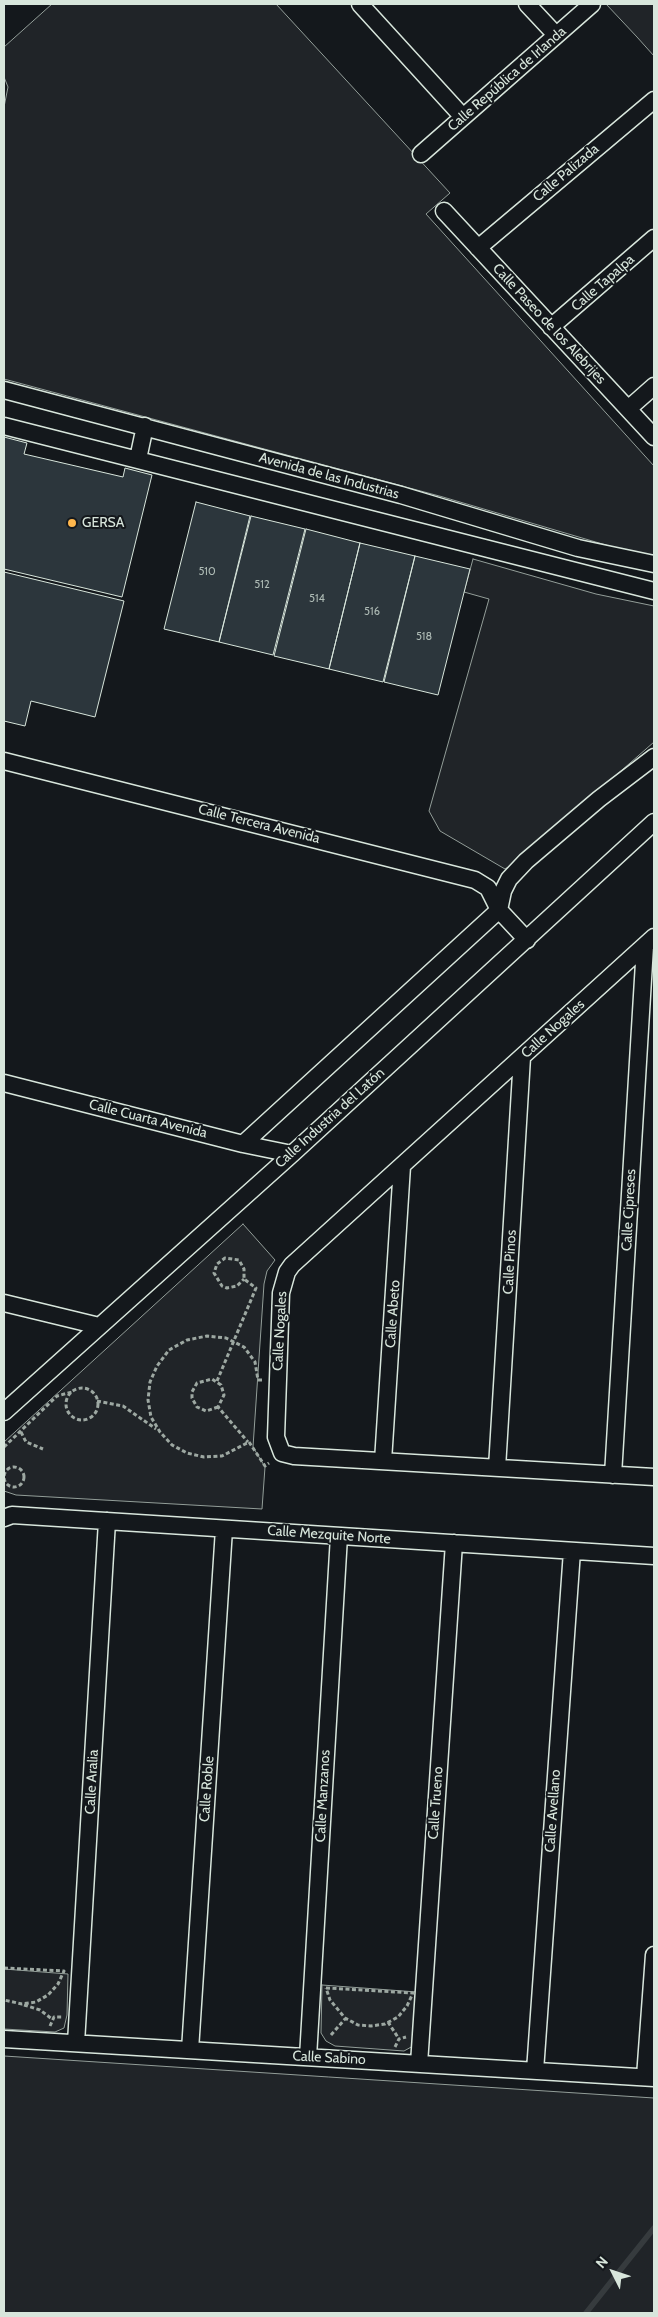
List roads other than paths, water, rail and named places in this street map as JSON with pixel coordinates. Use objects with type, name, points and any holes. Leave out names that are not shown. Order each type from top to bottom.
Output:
[{"type":"street","points":[[360,4],[463,117]]},
{"type":"street","points":[[527,4],[556,35]]},
{"type":"street","name":"Calle República de Irlanda","points":[[421,154],[592,4]]},
{"type":"street","name":"Calle Palizada","points":[[478,248],[654,100]]},
{"type":"street","name":"Calle Paseo de los Alebrijes","points":[[444,211],[654,437]]},
{"type":"street","name":"Calle Tapalpa","points":[[552,327],[654,238]]},
{"type":"street","points":[[628,409],[654,386]]},
{"type":"street","name":"Avenida de las Industrias","points":[[4,390],[401,495],[578,548],[648,563]]},
{"type":"street","points":[[4,426],[654,591]]},
{"type":"street","points":[[138,459],[144,426]]},
{"type":"street","points":[[636,587],[648,563]]},
{"type":"street","points":[[244,1144],[499,910],[502,891],[509,878],[526,861],[599,799],[654,757]]},
{"type":"street","name":"Calle Tercera Avenida","points":[[4,760],[475,880],[488,888],[499,910],[527,940]]},
{"type":"street","name":"Calle Industria del Latón","points":[[4,1412],[292,1154],[654,822]]},
{"type":"street","name":"Calle Nogales","points":[[383,1461],[294,1456],[282,1453],[276,1437],[281,1293],[287,1272],[650,942]]},
{"type":"street","name":"Calle Cipreses","points":[[613,1475],[650,942]]},
{"type":"street","name":"Calle Pinos","points":[[498,1468],[522,1057]]},
{"type":"street","name":"Calle Cuarta Avenida","points":[[4,1084],[244,1144],[292,1154]]},
{"type":"street","name":"Calle Abeto","points":[[383,1461],[402,1166]]},
{"type":"street","points":[[4,1303],[99,1326]]},
{"type":"street","points":[[383,1461],[654,1477]]},
{"type":"street","name":"Calle Mezquite Norte","points":[[4,1518],[12,1515],[654,1556]]},
{"type":"street","name":"Calle Aralia","points":[[76,2043],[107,1521]]},
{"type":"street","name":"Calle Roble","points":[[190,2050],[224,1528]]},
{"type":"street","name":"Calle Manzanos","points":[[308,2057],[339,1536]]},
{"type":"street","name":"Calle Trueno","points":[[419,2064],[454,1543]]},
{"type":"street","name":"Calle Avellano","points":[[535,2071],[572,1551]]},
{"type":"street","points":[[650,2078],[654,1955]]},
{"type":"street","name":"Calle Sabino","points":[[4,2039],[650,2078]]},
{"type":"waterway","points":[[586,2313],[654,2228]]},
{"type":"place","name":"GERSA","points":[[72,523]]}]
